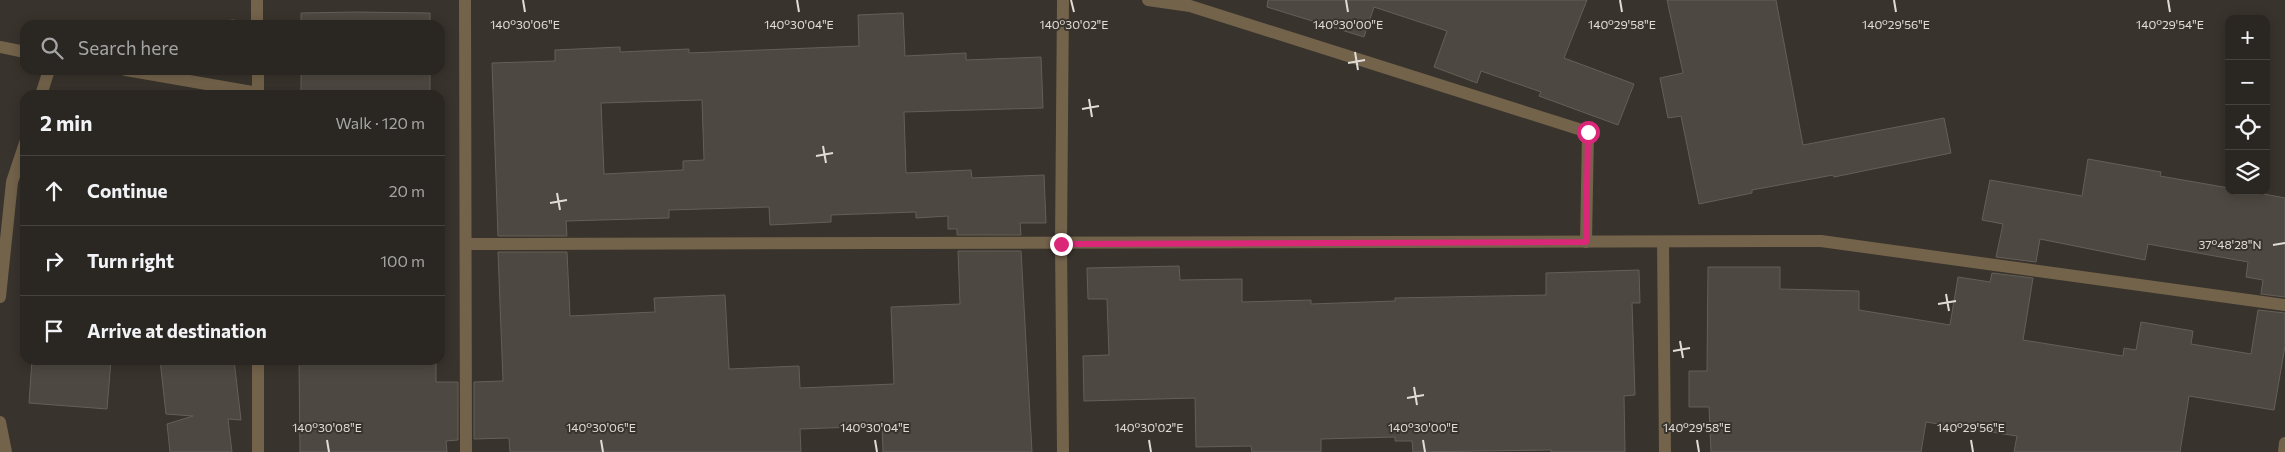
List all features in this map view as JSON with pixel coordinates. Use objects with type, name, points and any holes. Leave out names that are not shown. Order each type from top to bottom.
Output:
[{"type":"street","points":[[257,0],[257,20]]},
{"type":"street","points":[[465,0],[466,452]]},
{"type":"street","points":[[1063,0],[1061,244],[1063,452]]},
{"type":"street","points":[[1148,0],[1190,6],[1588,132],[1586,242]]},
{"type":"street","points":[[0,47],[20,51]]},
{"type":"street","points":[[43,90],[47,75]]},
{"type":"street","points":[[154,75],[236,90]]},
{"type":"street","points":[[258,75],[258,90]]},
{"type":"street","points":[[0,297],[12,182],[20,158]]},
{"type":"street","points":[[466,244],[1821,241],[2285,305]]},
{"type":"street","points":[[1664,242],[1665,452]]},
{"type":"street","points":[[258,365],[258,452]]},
{"type":"street","points":[[0,422],[6,452]]},
{"type":"street","points":[[2284,452],[2285,443]]},
{"type":"building","points":[[1268,0],[1587,0],[1564,58],[1634,84],[1618,125],[1539,96],[1541,92],[1481,71],[1477,83],[1434,67],[1447,31],[1374,7],[1364,37],[1267,7]]},
{"type":"building","points":[[1667,0],[1776,0],[1803,145],[1944,118],[1951,153],[1834,177],[1833,175],[1752,190],[1752,193],[1699,204],[1681,116],[1668,118],[1660,78],[1683,73]]},
{"type":"building","points":[[301,13],[430,13],[430,20],[301,20]]},
{"type":"building","points":[[903,13],[905,56],[966,53],[966,60],[1041,57],[1043,108],[904,112],[906,173],[971,170],[972,178],[1044,175],[1046,223],[1020,223],[1021,235],[957,235],[957,229],[948,229],[948,216],[916,218],[916,212],[831,215],[831,222],[770,225],[769,207],[669,210],[669,218],[566,221],[567,236],[498,236],[492,63],[555,61],[555,50],[620,47],[620,52],[689,49],[689,53],[859,46],[858,15]],"holes":[[[702,100],[704,160],[683,161],[683,170],[604,174],[601,103]]]},
{"type":"building","points":[[301,75],[430,75],[430,90],[301,90]]},
{"type":"building","points":[[2088,159],[2161,172],[2160,176],[2225,187],[2225,195],[2269,195],[2285,198],[2285,297],[2261,294],[2263,280],[2246,277],[2248,262],[2148,244],[2145,260],[2040,239],[2036,262],[1996,257],[2003,224],[1982,220],[1990,180],[2082,196]]},
{"type":"building","points":[[958,251],[1021,251],[1032,452],[883,452],[882,426],[800,429],[801,452],[510,452],[509,438],[474,439],[474,382],[503,381],[498,252],[567,252],[570,316],[655,312],[654,298],[725,295],[729,369],[799,366],[800,388],[894,384],[891,307],[960,304]]},
{"type":"building","points":[[1179,266],[1180,280],[1242,279],[1242,302],[1311,300],[1311,304],[1395,301],[1395,298],[1546,295],[1546,273],[1639,270],[1640,303],[1632,303],[1635,395],[1624,396],[1625,452],[1551,452],[1551,450],[1413,452],[1412,441],[1395,441],[1395,437],[1321,439],[1321,452],[1252,452],[1251,446],[1196,447],[1195,398],[1084,401],[1083,356],[1109,355],[1107,299],[1088,299],[1087,268]]},
{"type":"building","points":[[1708,267],[1780,267],[1780,289],[1859,291],[1859,310],[1950,325],[1958,277],[1990,282],[1992,273],[2033,278],[2023,340],[2123,356],[2124,348],[2136,350],[2141,322],[2193,331],[2191,344],[2251,354],[2258,310],[2285,313],[2285,346],[2274,410],[2189,396],[2180,452],[2014,452],[2017,436],[1926,422],[1921,452],[1711,452],[1709,407],[1689,407],[1689,371],[1707,371]]},
{"type":"building","points":[[32,365],[111,365],[107,409],[29,403]]},
{"type":"building","points":[[161,365],[235,365],[241,420],[228,419],[232,452],[170,452],[167,424],[193,416],[166,414]]},
{"type":"building","points":[[299,365],[436,365],[436,382],[458,382],[458,440],[446,441],[447,452],[300,452]]},
{"type":"route","points":[[1061,244],[1586,242],[1588,132]]}]
